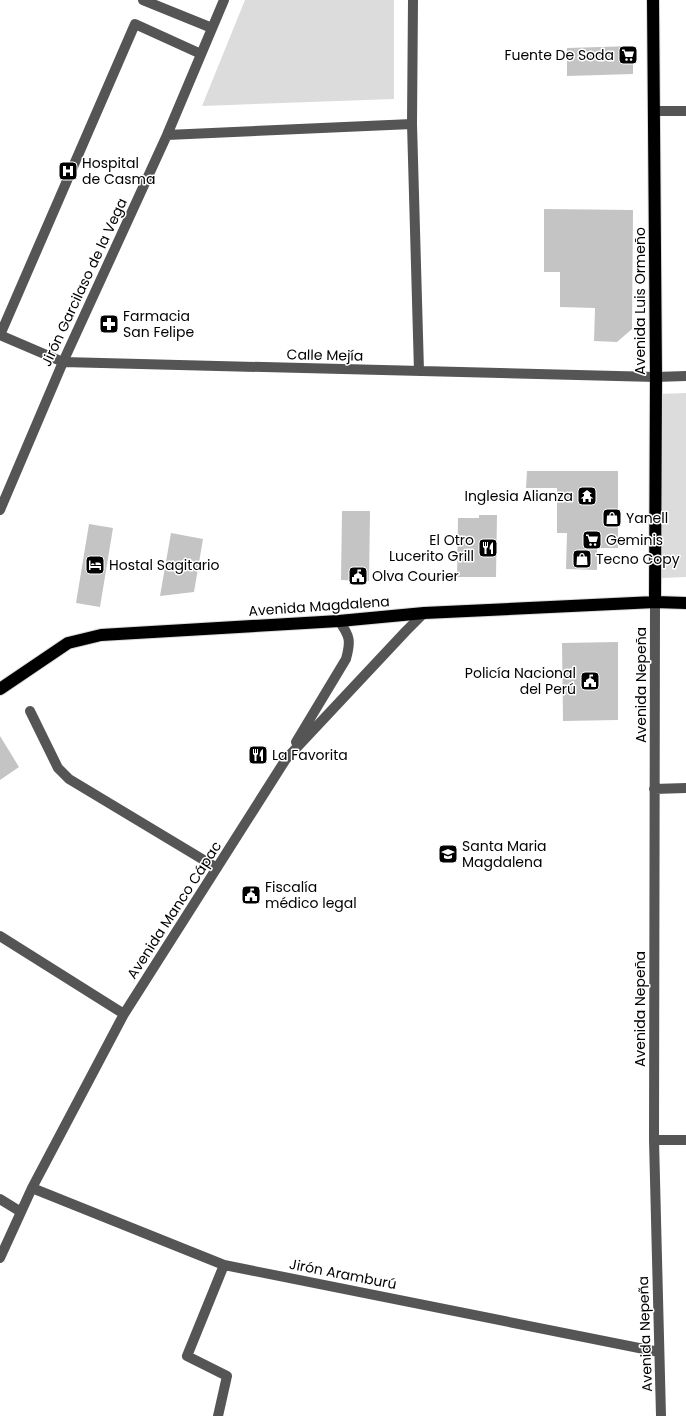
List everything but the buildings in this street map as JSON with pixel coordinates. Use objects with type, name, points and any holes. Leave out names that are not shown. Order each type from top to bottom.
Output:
[{"type":"highway","name":"Avenida Luis Ormeño","points":[[653,0],[656,377],[655,602]]},
{"type":"highway","name":"Avenida Magdalena","points":[[1,687],[68,643],[101,635],[339,621],[424,613],[655,602],[686,603]]},
{"type":"street","points":[[143,0],[212,28]]},
{"type":"street","name":"Jirón Garcilaso de la Vega","points":[[0,510],[63,362],[167,135],[224,0]]},
{"type":"street","points":[[413,0],[412,124],[419,371]]},
{"type":"street","points":[[0,335],[135,24],[201,54]]},
{"type":"street","points":[[654,111],[686,111]]},
{"type":"street","points":[[167,135],[412,124]]},
{"type":"street","name":"Calle Mejía","points":[[0,335],[63,362],[656,377],[686,376]]},
{"type":"street","name":"Avenida Nepeña","points":[[655,602],[654,1140],[661,1416]]},
{"type":"street","name":"Avenida Manco Cápac","points":[[0,1258],[32,1188],[124,1014],[286,759],[424,613]]},
{"type":"street","points":[[286,759],[346,659],[350,644],[347,632],[339,621]]},
{"type":"street","points":[[30,711],[58,768],[69,779],[217,868]]},
{"type":"street","points":[[654,789],[686,788]]},
{"type":"street","points":[[0,936],[124,1014]]},
{"type":"street","points":[[654,1140],[686,1140]]},
{"type":"street","name":"Jirón Aramburú","points":[[32,1188],[224,1265],[659,1352]]},
{"type":"street","points":[[0,1199],[21,1212]]},
{"type":"street","points":[[218,1416],[227,1376],[187,1356],[224,1265]]},
{"type":"shaded area","points":[[245,0],[394,0],[394,99],[202,106]]},
{"type":"shaded area","points":[[686,393],[686,577],[661,578],[659,394]]},
{"type":"place","name":"Fuente De Soda","points":[[628,55]]},
{"type":"place","name":"Hospital de Casma","points":[[68,171]]},
{"type":"place","name":"Farmacia San Felipe","points":[[109,324]]},
{"type":"place","name":"Inglesia Alianza","points":[[587,496]]},
{"type":"place","name":"Yanell","points":[[612,518]]},
{"type":"place","name":"Geminis","points":[[592,540]]},
{"type":"place","name":"El Otro Lucerito Grill","points":[[488,548]]},
{"type":"place","name":"Tecno Copy","points":[[582,559]]},
{"type":"place","name":"Hostal Sagitario","points":[[95,565]]},
{"type":"place","name":"Olva Courier","points":[[358,576]]},
{"type":"place","name":"Policía Nacional del Perú","points":[[590,681]]},
{"type":"place","name":"La Favorita","points":[[258,755]]},
{"type":"place","name":"Santa Maria Magdalena","points":[[448,854]]},
{"type":"place","name":"Fiscalía médico legal","points":[[251,895]]}]
